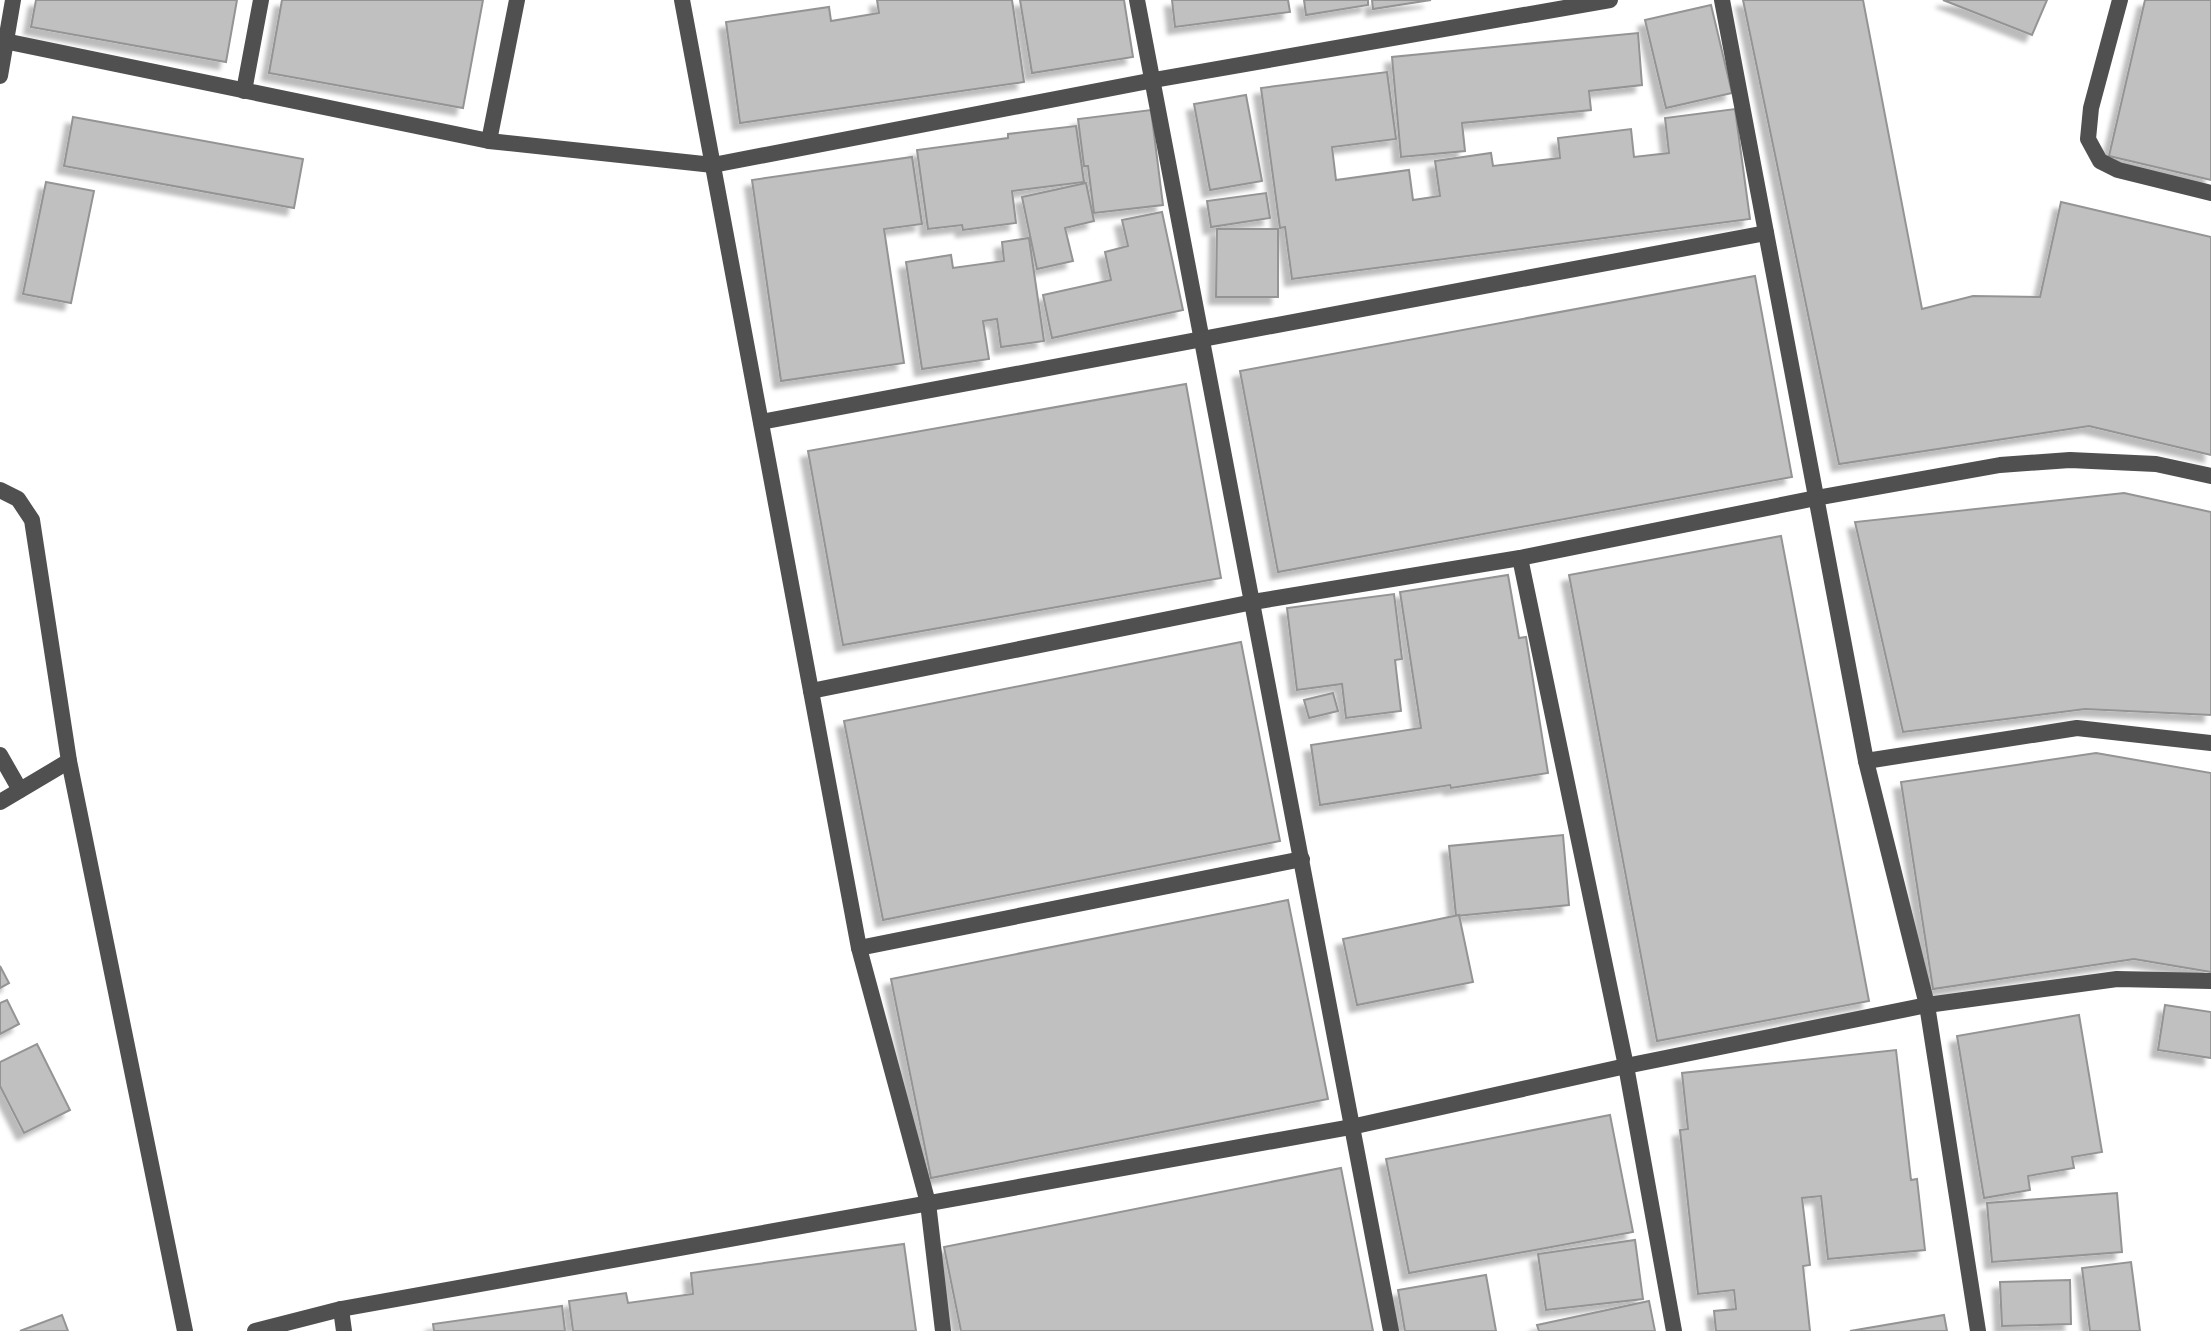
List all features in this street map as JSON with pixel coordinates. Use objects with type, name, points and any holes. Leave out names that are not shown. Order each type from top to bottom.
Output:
[{"type":"street","points":[[0,76],[3,41],[13,0]]},
{"type":"street","points":[[244,91],[261,0]]},
{"type":"street","points":[[489,141],[517,0]]},
{"type":"street","points":[[682,0],[859,948],[928,1203],[943,1331]]},
{"type":"street","points":[[1137,0],[1391,1331]]},
{"type":"street","points":[[3,41],[489,141],[713,165],[1154,80],[1610,0]]},
{"type":"street","points":[[1722,0],[1866,761],[1927,1005],[1978,1331]]},
{"type":"street","points":[[2120,0],[2091,108],[2088,139],[2100,161],[2118,170],[2211,193]]},
{"type":"street","points":[[761,422],[1766,233]]},
{"type":"street","points":[[811,691],[1253,602],[1520,558],[1816,498],[2000,465],[2070,460],[2156,464],[2211,476]]},
{"type":"street","points":[[0,490],[18,499],[32,520],[69,761],[185,1331]]},
{"type":"street","points":[[1520,558],[1626,1066],[1674,1331]]},
{"type":"street","points":[[1866,761],[2077,728],[2211,743]]},
{"type":"street","points":[[0,755],[20,790]]},
{"type":"street","points":[[0,802],[69,761]]},
{"type":"street","points":[[859,948],[1302,859]]},
{"type":"street","points":[[255,1331],[341,1309],[1351,1127],[1626,1066],[1927,1005],[2117,979],[2211,981]]},
{"type":"street","points":[[341,1309],[344,1331]]},
{"type":"building","points":[[36,0],[237,0],[226,62],[31,27]]},
{"type":"building","points":[[282,0],[483,0],[463,108],[269,73]]},
{"type":"building","points":[[877,0],[1012,0],[1024,82],[740,123],[726,22],[829,7],[831,21],[879,13]]},
{"type":"building","points":[[1020,0],[1124,0],[1133,57],[1032,73]]},
{"type":"building","points":[[1172,0],[1288,0],[1290,12],[1175,27]]},
{"type":"building","points":[[1304,0],[1368,0],[1368,5],[1306,15]]},
{"type":"building","points":[[1372,0],[1431,0],[1373,9]]},
{"type":"building","points":[[1743,0],[1863,0],[1922,309],[1973,296],[2040,297],[2061,202],[2211,237],[2211,455],[2089,426],[1839,464]]},
{"type":"building","points":[[1943,0],[2047,0],[2032,35]]},
{"type":"building","points":[[2145,0],[2211,0],[2211,180],[2109,156]]},
{"type":"building","points":[[1711,5],[1732,93],[1666,108],[1645,20]]},
{"type":"building","points":[[1638,33],[1642,85],[1589,91],[1591,110],[1462,123],[1465,151],[1401,157],[1392,57]]},
{"type":"building","points":[[1387,72],[1396,139],[1332,147],[1336,180],[1409,170],[1413,200],[1440,196],[1435,161],[1491,153],[1493,166],[1560,158],[1558,138],[1631,129],[1634,157],[1669,153],[1665,118],[1735,109],[1750,219],[1292,279],[1285,227],[1280,228],[1261,88]]},
{"type":"building","points":[[1246,95],[1262,181],[1210,190],[1194,104]]},
{"type":"building","points":[[1151,110],[1163,205],[1094,213],[1078,119]]},
{"type":"building","points":[[73,117],[303,159],[294,208],[64,166]]},
{"type":"building","points":[[1076,126],[1084,182],[1012,191],[1016,223],[963,230],[962,225],[928,229],[917,150]]},
{"type":"building","points":[[912,157],[922,224],[884,229],[904,363],[781,381],[752,180]]},
{"type":"building","points":[[46,182],[94,191],[71,303],[23,294]]},
{"type":"building","points":[[1086,183],[1094,221],[1065,228],[1073,261],[1037,269],[1022,197]]},
{"type":"building","points":[[1266,193],[1270,218],[1211,227],[1207,201]]},
{"type":"building","points":[[1162,212],[1183,310],[1052,338],[1043,295],[1111,280],[1105,252],[1128,246],[1122,220]]},
{"type":"building","points":[[1217,229],[1278,229],[1278,297],[1216,297]]},
{"type":"building","points":[[1029,238],[1044,341],[1001,347],[997,319],[983,321],[989,359],[922,369],[906,262],[951,255],[953,268],[1004,261],[1002,242]]},
{"type":"building","points":[[1755,276],[1792,477],[1278,572],[1240,371]]},
{"type":"building","points":[[1186,384],[1221,578],[843,645],[808,451]]},
{"type":"building","points":[[2124,493],[2211,512],[2211,715],[2085,709],[1903,732],[1855,522]]},
{"type":"building","points":[[1781,536],[1869,1001],[1657,1041],[1569,575]]},
{"type":"building","points":[[1508,575],[1519,638],[1526,637],[1548,773],[1320,805],[1311,745],[1421,728],[1400,592]]},
{"type":"building","points":[[1394,594],[1402,659],[1395,660],[1401,711],[1346,718],[1342,684],[1297,690],[1287,608]]},
{"type":"building","points":[[1241,642],[1280,841],[883,920],[844,721]]},
{"type":"building","points":[[1333,693],[1338,711],[1309,718],[1304,700]]},
{"type":"building","points":[[2096,753],[2211,773],[2211,972],[2134,959],[1933,989],[1901,782]]},
{"type":"building","points":[[1563,835],[1569,905],[1456,916],[1449,846]]},
{"type":"building","points":[[1288,900],[1328,1099],[931,1178],[891,979]]},
{"type":"building","points":[[1459,915],[1473,982],[1357,1005],[1343,939]]},
{"type":"building","points":[[0,966],[9,983],[0,988]]},
{"type":"building","points":[[7,1000],[19,1024],[0,1034],[0,1003]]},
{"type":"building","points":[[2165,1005],[2211,1012],[2211,1058],[2158,1050]]},
{"type":"building","points":[[2079,1015],[2102,1152],[2072,1157],[2074,1168],[2028,1176],[2030,1190],[1984,1198],[1957,1036]]},
{"type":"building","points":[[37,1044],[70,1110],[24,1133],[0,1086],[0,1062]]},
{"type":"building","points":[[1896,1050],[1911,1180],[1917,1179],[1925,1250],[1828,1259],[1821,1196],[1802,1198],[1810,1265],[1803,1266],[1810,1331],[1716,1331],[1714,1311],[1736,1309],[1734,1290],[1698,1294],[1680,1130],[1688,1129],[1682,1073]]},
{"type":"building","points":[[1610,1115],[1633,1232],[1409,1273],[1386,1159]]},
{"type":"building","points":[[1341,1168],[1373,1331],[961,1331],[944,1247]]},
{"type":"building","points":[[2117,1193],[2122,1252],[1992,1262],[1987,1203]]},
{"type":"building","points":[[1635,1240],[1643,1299],[1546,1310],[1538,1254]]},
{"type":"building","points":[[904,1244],[916,1331],[573,1331],[569,1301],[626,1293],[628,1303],[693,1294],[691,1273]]},
{"type":"building","points":[[2131,1262],[2140,1331],[2090,1331],[2082,1268]]},
{"type":"building","points":[[1486,1275],[1496,1331],[1405,1331],[1398,1290]]},
{"type":"building","points":[[2070,1280],[2071,1324],[2002,1326],[2000,1282]]},
{"type":"building","points":[[1649,1301],[1655,1331],[1539,1331],[1537,1325]]},
{"type":"building","points":[[562,1306],[565,1331],[434,1331],[433,1324]]},
{"type":"building","points":[[62,1315],[68,1331],[20,1331]]},
{"type":"building","points":[[1944,1315],[1947,1331],[1850,1331]]}]
